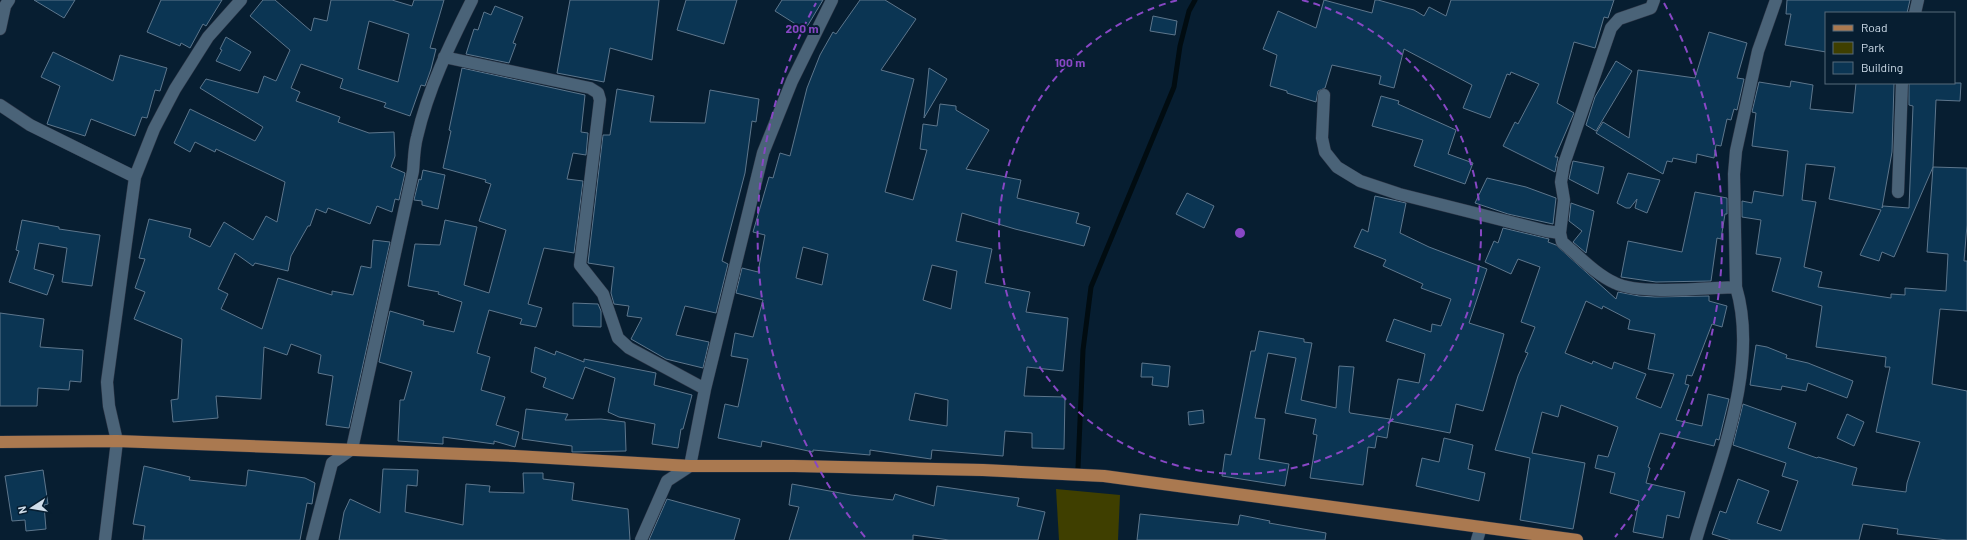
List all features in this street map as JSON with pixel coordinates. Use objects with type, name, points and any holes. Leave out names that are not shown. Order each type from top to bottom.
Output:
[{"type":"main road","points":[[0,442],[116,441],[514,456],[690,466],[794,466],[975,470],[1104,476],[1578,540]]},
{"type":"street","points":[[0,29],[5,6],[9,0]]},
{"type":"street","points":[[106,540],[116,441],[109,406],[107,382],[134,177],[154,130],[175,89],[208,37],[241,0]]},
{"type":"street","points":[[312,540],[325,484],[332,462],[352,450],[413,171],[416,139],[425,107],[444,57],[472,0]]},
{"type":"street","points":[[641,540],[667,481],[690,466],[705,389],[763,153],[792,81],[832,0]]},
{"type":"street","points":[[1654,0],[1651,8],[1619,20],[1611,28],[1564,164],[1562,182],[1564,200],[1560,233],[1562,242],[1615,283],[1636,289],[1736,287]]},
{"type":"street","points":[[1696,540],[1738,392],[1742,351],[1741,304],[1736,287],[1734,174],[1736,151],[1758,51],[1776,0]]},
{"type":"street","points":[[1915,12],[1918,0]]},
{"type":"street","points":[[444,57],[590,88],[598,93],[600,100],[580,265],[603,294],[618,338],[629,348],[705,389]]},
{"type":"street","points":[[1898,192],[1902,84]]},
{"type":"street","points":[[1324,95],[1322,138],[1325,152],[1337,167],[1360,181],[1399,194],[1546,231],[1560,233]]},
{"type":"street","points":[[0,105],[30,125],[134,177]]},
{"type":"street","points":[[1477,540],[1481,527]]},
{"type":"green space","points":[[1056,489],[1120,495],[1118,540],[1059,540]]},
{"type":"building","points":[[34,0],[75,0],[64,18]]},
{"type":"building","points":[[161,0],[222,0],[206,26],[203,24],[190,48],[181,43],[180,46],[147,32]]},
{"type":"building","points":[[263,0],[275,0],[311,31],[314,18],[327,21],[331,0],[392,0],[412,6],[414,0],[444,0],[430,48],[436,49],[431,69],[425,86],[421,85],[410,116],[384,107],[386,103],[340,88],[343,79],[301,64],[291,88],[300,92],[296,101],[340,117],[338,122],[369,133],[394,132],[395,156],[391,167],[405,173],[399,200],[395,199],[392,212],[377,206],[370,224],[328,208],[326,213],[316,209],[310,226],[308,226],[291,256],[288,271],[255,263],[253,266],[235,253],[218,289],[228,294],[221,309],[262,329],[278,278],[332,295],[332,291],[353,295],[361,266],[371,268],[373,240],[390,242],[349,428],[326,425],[333,376],[318,373],[321,355],[291,344],[287,355],[264,347],[261,399],[216,396],[218,418],[173,422],[171,400],[178,399],[182,339],[134,319],[145,292],[135,288],[145,259],[139,258],[149,219],[191,229],[189,237],[210,247],[224,222],[253,240],[266,216],[277,222],[285,182],[216,149],[215,152],[195,142],[190,152],[174,143],[190,109],[255,141],[263,127],[200,88],[206,79],[258,93],[264,76],[276,81],[290,50],[250,16]],"holes":[[[369,21],[409,34],[398,82],[358,69]]]},
{"type":"building","points":[[570,0],[659,0],[652,60],[610,48],[604,82],[557,73]]},
{"type":"building","points":[[686,0],[737,0],[724,44],[677,30]]},
{"type":"building","points":[[782,0],[823,0],[805,30],[775,11]]},
{"type":"building","points":[[860,0],[885,0],[916,19],[881,70],[914,79],[885,192],[913,200],[927,150],[920,149],[923,124],[937,126],[940,104],[956,106],[956,110],[989,130],[966,169],[1021,180],[1017,198],[1079,213],[1076,223],[1090,227],[1084,246],[1015,229],[962,213],[956,241],[992,249],[985,283],[1030,292],[1026,312],[1068,318],[1063,371],[1027,367],[1024,396],[1065,397],[1064,449],[1032,448],[1032,433],[1005,431],[1003,456],[932,450],[931,459],[870,450],[870,455],[813,450],[813,452],[762,441],[761,447],[718,438],[725,404],[738,407],[748,359],[731,356],[735,333],[753,337],[763,300],[736,293],[742,268],[758,272],[765,235],[753,232],[769,177],[773,178],[780,153],[790,156],[807,88],[820,55],[833,32],[836,34]],"holes":[[[803,247],[828,254],[822,285],[796,278]],[[932,265],[957,271],[951,309],[923,300]],[[915,393],[948,400],[947,426],[909,420]]]},
{"type":"building","points":[[1324,0],[1372,13],[1375,0],[1378,0],[1414,10],[1424,16],[1429,7],[1446,16],[1451,0],[1614,0],[1608,18],[1604,17],[1595,48],[1574,42],[1557,103],[1574,113],[1555,157],[1558,157],[1555,172],[1503,146],[1515,122],[1518,124],[1539,84],[1511,72],[1510,75],[1507,74],[1490,118],[1463,108],[1472,85],[1404,49],[1394,88],[1379,84],[1381,76],[1332,65],[1325,88],[1318,91],[1316,102],[1270,86],[1277,55],[1263,49],[1278,11],[1316,28]]},
{"type":"building","points":[[1787,0],[1910,0],[1907,12],[1825,12],[1825,52],[1785,45],[1791,14],[1786,14]]},
{"type":"building","points":[[495,6],[523,17],[513,43],[516,44],[509,63],[466,54],[474,29],[478,30],[484,12],[491,15]]},
{"type":"building","points":[[1153,16],[1177,21],[1175,35],[1150,31]]},
{"type":"building","points":[[1709,32],[1747,43],[1737,78],[1744,79],[1737,110],[1734,109],[1731,120],[1727,119],[1721,146],[1716,145],[1714,158],[1697,154],[1696,163],[1673,158],[1672,162],[1667,161],[1663,174],[1596,133],[1603,122],[1629,138],[1638,70],[1695,78]]},
{"type":"building","points":[[226,37],[251,52],[240,71],[216,61],[222,50],[220,49]]},
{"type":"building","points":[[53,52],[113,81],[120,55],[167,68],[160,91],[155,90],[147,118],[142,117],[135,136],[91,119],[85,136],[47,124],[60,86],[41,77]]},
{"type":"building","points":[[1616,61],[1632,71],[1596,131],[1586,125],[1595,97]]},
{"type":"building","points":[[462,68],[585,95],[581,132],[588,133],[586,155],[573,153],[567,179],[583,181],[574,253],[544,248],[528,304],[542,308],[536,327],[520,324],[522,319],[489,310],[477,353],[490,357],[481,390],[505,397],[496,425],[519,432],[515,447],[494,441],[494,444],[443,437],[443,444],[398,441],[400,400],[404,400],[412,372],[379,362],[390,311],[424,321],[423,325],[454,332],[462,302],[438,294],[439,292],[408,286],[415,244],[440,245],[445,220],[477,227],[464,285],[489,293],[506,230],[479,221],[491,184],[485,182],[486,180],[443,168]]},
{"type":"building","points":[[929,68],[947,79],[924,118]]},
{"type":"building","points":[[1791,81],[1813,85],[1810,109],[1853,113],[1856,84],[1894,84],[1892,152],[1882,208],[1883,206],[1909,208],[1913,106],[1909,105],[1909,84],[1961,83],[1960,101],[1936,100],[1933,167],[1967,168],[1967,225],[1964,261],[1967,261],[1967,311],[1940,309],[1932,384],[1967,391],[1967,540],[1947,540],[1897,534],[1898,529],[1863,524],[1859,540],[1731,540],[1712,534],[1720,511],[1726,513],[1738,479],[1769,491],[1757,523],[1781,531],[1798,481],[1782,476],[1786,463],[1733,445],[1743,404],[1796,423],[1788,448],[1817,458],[1818,457],[1857,468],[1852,485],[1906,492],[1907,483],[1920,442],[1876,432],[1890,367],[1885,367],[1886,357],[1816,347],[1822,306],[1772,291],[1781,258],[1756,254],[1761,220],[1742,217],[1742,201],[1752,203],[1754,191],[1783,196],[1788,151],[1752,146],[1756,113],[1752,112],[1759,82],[1790,87]],"holes":[[[1806,164],[1835,167],[1829,199],[1881,210],[1860,255],[1879,261],[1882,252],[1894,257],[1933,167],[1927,252],[1948,254],[1946,291],[1905,288],[1905,295],[1891,294],[1891,298],[1818,287],[1822,272],[1804,267],[1816,202],[1802,200]]]},
{"type":"building","points":[[617,89],[654,96],[650,122],[705,123],[710,90],[759,99],[756,122],[752,121],[745,173],[722,261],[728,264],[716,313],[685,306],[676,335],[709,342],[703,368],[666,359],[631,339],[642,318],[627,316],[629,306],[614,304],[611,293],[614,267],[588,263],[603,135],[610,135]]},
{"type":"building","points":[[1381,96],[1399,101],[1398,104],[1456,130],[1448,154],[1473,163],[1465,184],[1414,166],[1423,140],[1372,126]]},
{"type":"building","points":[[1573,161],[1604,167],[1598,194],[1569,179]]},
{"type":"building","points":[[423,170],[445,175],[438,209],[422,205],[422,201],[414,200],[419,179],[421,180]]},
{"type":"building","points":[[1628,173],[1660,180],[1647,213],[1635,208],[1637,199],[1630,208],[1626,208],[1617,203]]},
{"type":"building","points":[[1487,178],[1526,187],[1556,198],[1553,224],[1508,214],[1475,203]]},
{"type":"building","points":[[1695,192],[1727,198],[1727,214],[1725,214],[1721,239],[1717,238],[1711,281],[1656,282],[1621,277],[1628,241],[1682,252]]},
{"type":"building","points":[[1187,193],[1214,206],[1204,228],[1176,214]]},
{"type":"building","points":[[1375,196],[1406,203],[1400,233],[1429,247],[1487,269],[1469,323],[1504,334],[1483,411],[1456,404],[1450,433],[1390,421],[1398,379],[1419,383],[1425,354],[1386,341],[1394,319],[1431,332],[1432,324],[1441,326],[1451,299],[1421,288],[1423,284],[1383,266],[1386,260],[1354,247],[1362,229],[1368,232]]},
{"type":"building","points":[[1571,203],[1594,211],[1586,253],[1573,242],[1582,231],[1569,221]]},
{"type":"building","points":[[22,220],[59,227],[59,229],[100,235],[92,286],[62,282],[67,248],[39,243],[34,269],[54,275],[47,295],[9,282],[19,251],[16,250]]},
{"type":"building","points":[[1503,228],[1549,239],[1548,242],[1556,245],[1616,299],[1618,292],[1655,297],[1709,296],[1709,301],[1727,306],[1722,327],[1712,324],[1692,376],[1687,375],[1685,384],[1689,385],[1676,420],[1702,426],[1708,394],[1729,399],[1719,440],[1716,439],[1714,446],[1660,433],[1648,467],[1650,468],[1646,483],[1685,492],[1679,518],[1667,515],[1663,538],[1633,532],[1639,501],[1610,493],[1615,473],[1595,468],[1598,455],[1608,457],[1618,427],[1561,405],[1558,417],[1542,412],[1532,453],[1585,463],[1573,529],[1520,520],[1530,458],[1495,450],[1518,376],[1528,353],[1525,352],[1535,327],[1521,322],[1540,267],[1518,259],[1511,274],[1485,262],[1494,241],[1498,243]],"holes":[[[1586,301],[1602,309],[1603,306],[1630,320],[1628,329],[1655,334],[1648,369],[1674,374],[1661,408],[1636,398],[1646,374],[1614,362],[1612,369],[1593,361],[1592,364],[1565,353]]]},
{"type":"building","points":[[573,303],[598,304],[601,311],[601,327],[573,326]]},
{"type":"building","points":[[0,313],[44,319],[40,347],[83,350],[81,382],[70,381],[69,390],[38,388],[37,406],[0,406]]},
{"type":"building","points":[[1259,331],[1304,339],[1304,342],[1312,343],[1301,400],[1336,408],[1339,366],[1354,367],[1350,413],[1390,419],[1387,438],[1377,436],[1375,448],[1368,447],[1363,485],[1310,478],[1317,435],[1313,434],[1316,419],[1285,413],[1296,358],[1268,353],[1255,418],[1265,419],[1259,459],[1289,464],[1285,486],[1222,476],[1225,454],[1231,455],[1251,351],[1255,351]]},
{"type":"building","points":[[1756,345],[1767,347],[1787,355],[1786,358],[1808,363],[1853,381],[1847,398],[1808,383],[1806,391],[1782,386],[1781,390],[1750,385]]},
{"type":"building","points":[[535,347],[555,355],[556,351],[584,362],[584,359],[656,373],[654,385],[692,395],[683,429],[681,429],[678,448],[652,444],[655,424],[619,417],[608,412],[615,378],[585,367],[573,399],[543,387],[546,378],[531,372]]},
{"type":"building","points":[[1142,363],[1170,366],[1168,387],[1152,385],[1153,377],[1141,377]]},
{"type":"building","points":[[526,409],[568,414],[565,420],[601,419],[625,422],[626,451],[572,452],[572,446],[522,439]]},
{"type":"building","points":[[1203,410],[1204,423],[1189,425],[1188,412]]},
{"type":"building","points":[[1847,414],[1864,422],[1854,446],[1837,438]]},
{"type":"building","points":[[1444,438],[1473,445],[1468,469],[1485,473],[1479,501],[1416,486],[1422,458],[1439,462]]},
{"type":"building","points":[[144,466],[190,477],[189,480],[246,486],[248,470],[305,478],[315,483],[312,504],[307,503],[300,540],[143,540],[145,526],[133,524]]},
{"type":"building","points":[[383,469],[418,470],[417,486],[407,485],[405,512],[463,525],[466,484],[490,486],[489,492],[524,493],[523,473],[543,473],[543,479],[574,483],[572,500],[628,509],[630,540],[339,540],[344,512],[350,499],[380,513]]},
{"type":"building","points":[[43,470],[48,504],[44,505],[46,529],[26,531],[25,520],[12,521],[5,476]]},
{"type":"building","points":[[792,484],[851,495],[893,500],[895,494],[934,506],[937,486],[1019,498],[1017,506],[1045,512],[1038,540],[949,540],[913,535],[913,540],[789,540],[799,507],[789,505]]},
{"type":"building","points":[[667,499],[740,519],[734,540],[649,540]]},
{"type":"building","points":[[1140,514],[1238,525],[1240,515],[1270,521],[1269,523],[1326,533],[1325,540],[1137,540]]},
{"type":"waterway","points":[[1078,468],[1083,350],[1091,287],[1174,87],[1180,46],[1189,11],[1195,0]]}]
